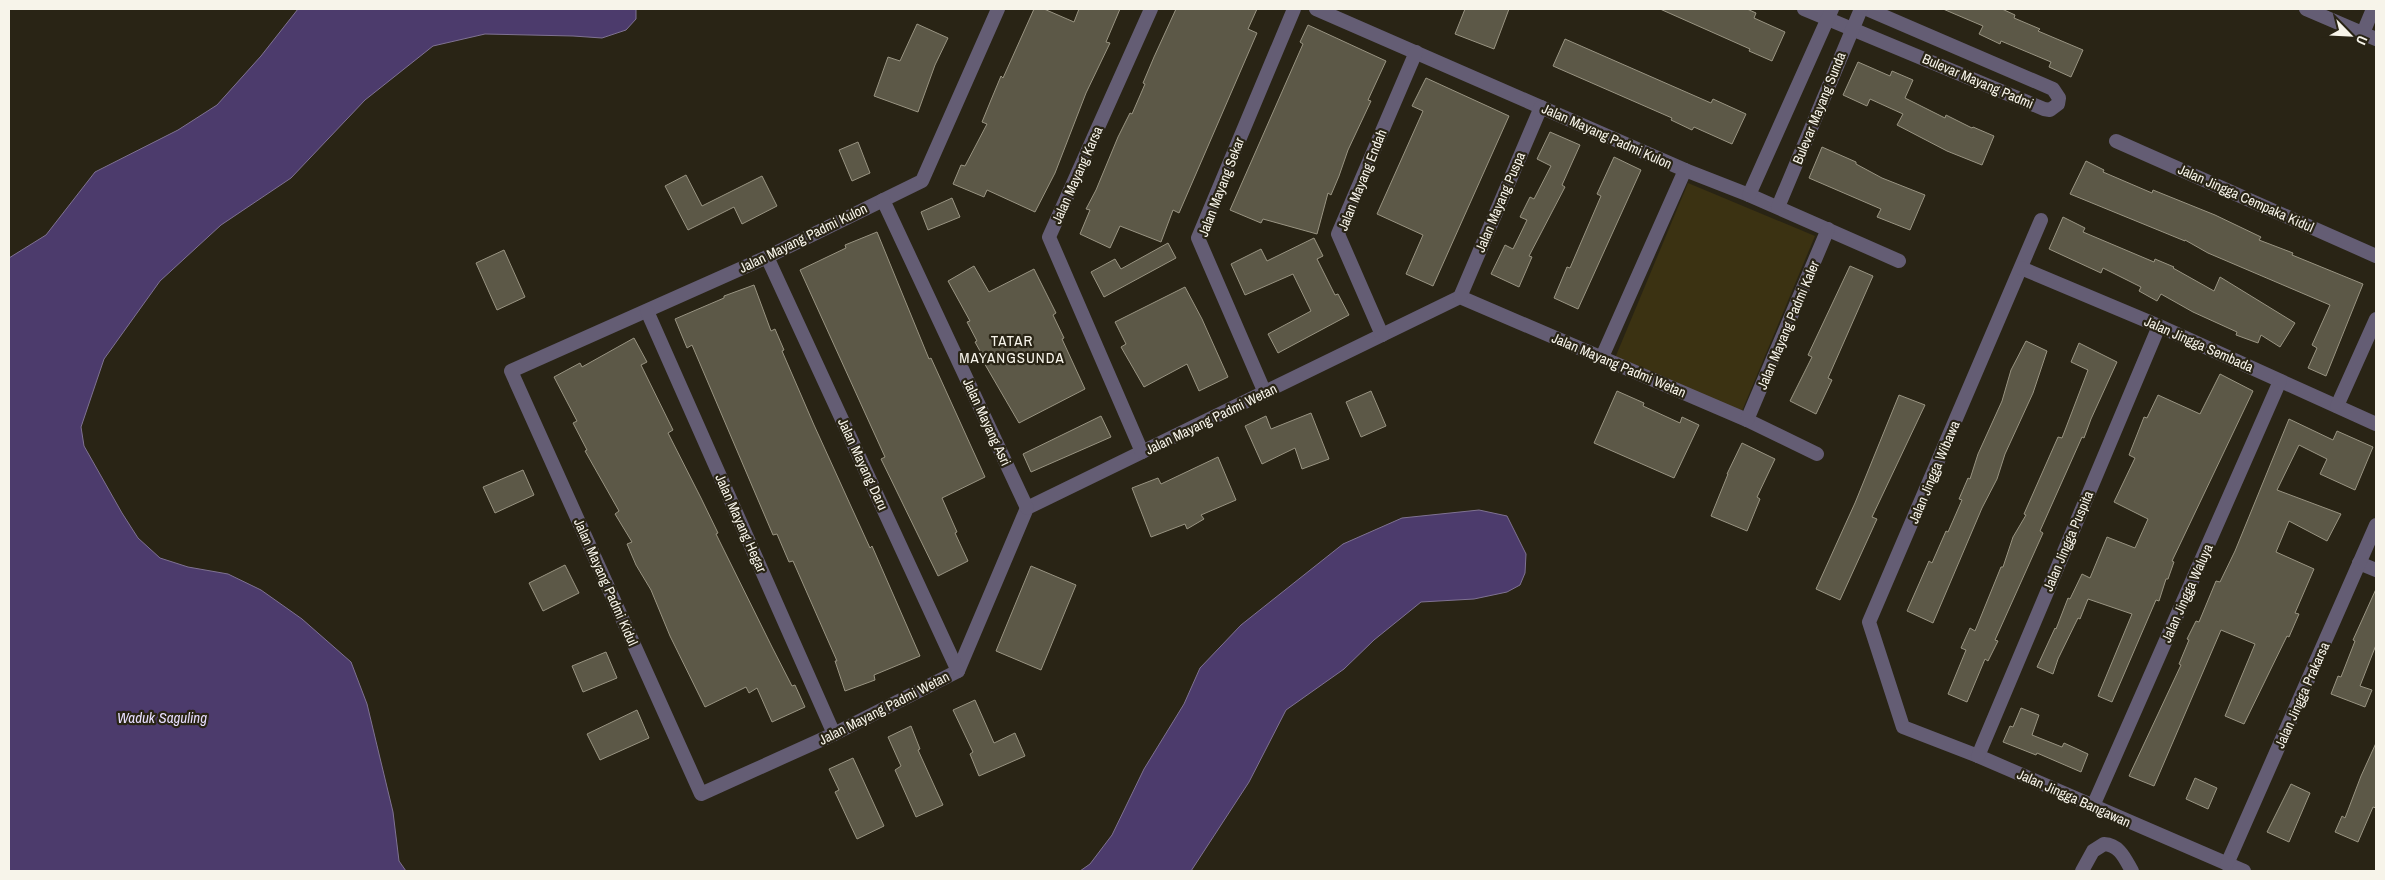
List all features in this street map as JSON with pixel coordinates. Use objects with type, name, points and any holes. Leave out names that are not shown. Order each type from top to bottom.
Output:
[{"type":"street","name":"Jalan Mayang Padmi Kulon","points":[[511,371],[767,257],[922,181],[998,9]]},
{"type":"street","name":"Jalan Mayang Karsa","points":[[1142,452],[1049,237],[1151,9]]},
{"type":"street","name":"Jalan Mayang Sekar","points":[[1265,393],[1198,238],[1294,9]]},
{"type":"street","name":"Jalan Mayang Padmi Kulon","points":[[1316,9],[1899,261]]},
{"type":"street","name":"Bulevar Mayang Padmi","points":[[1804,9],[1830,14],[1852,28],[2044,109],[2050,110],[2058,104],[2059,98],[2053,89],[1867,9]]},
{"type":"street","name":"Bulevar Mayang Sunda","points":[[1778,208],[1861,9]]},
{"type":"street","points":[[2306,9],[2376,40]]},
{"type":"street","points":[[2363,33],[2374,9]]},
{"type":"street","name":"Bulevar Mayang Sunda","points":[[1749,195],[1830,14]]},
{"type":"street","name":"Jalan Mayang Endah","points":[[1382,335],[1338,234],[1416,52]]},
{"type":"street","name":"Jalan Mayang Puspa","points":[[1460,297],[1541,107]]},
{"type":"street","name":"Jalan Jingga Cempaka Kidul","points":[[2116,141],[2376,256]]},
{"type":"street","points":[[1602,357],[1685,170]]},
{"type":"street","name":"Jalan Mayang Asri","points":[[883,200],[1027,508]]},
{"type":"street","name":"Jalan Jingga Wibawa","points":[[1903,727],[1869,622],[2041,220]]},
{"type":"street","name":"Jalan Mayang Padmi Kaler","points":[[1747,420],[1828,230]]},
{"type":"street","name":"Jalan Mayang Daru","points":[[767,257],[958,671]]},
{"type":"street","name":"Jalan Jingga Sembada","points":[[2021,268],[2159,326],[2376,424]]},
{"type":"street","name":"Jalan Mayang Padmi Wetan","points":[[701,794],[834,734],[958,671],[1027,508],[1460,297],[1747,420],[1817,454]]},
{"type":"street","name":"Jalan Mayang Hegar","points":[[647,311],[834,734]]},
{"type":"street","points":[[2338,406],[2376,319]]},
{"type":"street","name":"Jalan Jingga Puspita","points":[[1978,756],[2159,326]]},
{"type":"street","name":"Jalan Mayang Padmi Kidul","points":[[511,371],[701,794]]},
{"type":"street","name":"Jalan Jingga Waluya","points":[[2093,806],[2280,380]]},
{"type":"street","name":"Jalan Jingga Prakarsa","points":[[2227,864],[2376,525]]},
{"type":"street","points":[[2360,562],[2376,570]]},
{"type":"street","name":"Jalan Jingga Bangawan","points":[[1903,727],[1978,756],[2244,871]]},
{"type":"street","points":[[2082,871],[2093,851],[2104,844],[2122,852],[2132,871]]},
{"type":"shaded area","points":[[1688,183],[1815,236],[1742,411],[1615,358]]},
{"type":"water","name":"Waduk Saguling","points":[[298,9],[636,9],[636,19],[626,30],[602,38],[485,34],[433,46],[365,100],[291,178],[221,225],[160,281],[104,359],[81,427],[84,446],[122,513],[138,538],[160,558],[188,567],[228,574],[261,590],[302,619],[351,662],[367,704],[393,812],[399,861],[406,871],[9,871],[9,258],[46,235],[95,172],[178,130],[217,105],[261,56]]},
{"type":"water","points":[[1479,510],[1507,516],[1526,554],[1525,573],[1520,585],[1507,592],[1474,599],[1421,602],[1374,640],[1344,669],[1286,710],[1249,782],[1191,871],[1080,871],[1090,864],[1112,835],[1144,769],[1184,704],[1200,668],[1241,625],[1343,544],[1402,518]]},
{"type":"building","points":[[1034,9],[1044,9],[1074,22],[1079,9],[1120,9],[1106,42],[1110,43],[1086,93],[1055,173],[1035,212],[987,190],[984,197],[953,184],[961,165],[965,166],[987,124],[982,122],[1001,76],[1003,78]]},
{"type":"building","points":[[1176,9],[1257,9],[1248,29],[1257,33],[1179,213],[1173,210],[1161,242],[1120,226],[1110,248],[1080,234],[1090,210],[1086,209],[1118,137],[1130,113],[1132,114],[1145,84],[1143,83]]},
{"type":"building","points":[[1465,9],[1509,9],[1494,49],[1455,34]]},
{"type":"building","points":[[1660,9],[1747,9],[1756,13],[1754,18],[1785,32],[1772,61],[1749,51],[1750,49]]},
{"type":"building","points":[[1943,9],[2002,9],[2015,15],[2014,18],[2040,29],[2038,31],[2083,50],[2071,77],[2049,67],[2051,62],[2001,41],[2000,44],[1979,34],[1983,26]]},
{"type":"building","points":[[917,24],[948,38],[935,65],[918,112],[874,96],[888,57],[900,61]]},
{"type":"building","points":[[1308,25],[1386,61],[1368,100],[1371,101],[1348,150],[1331,195],[1328,193],[1317,234],[1263,219],[1261,223],[1230,210],[1303,44],[1300,42]]},
{"type":"building","points":[[1565,39],[1711,103],[1713,99],[1746,114],[1732,144],[1694,127],[1692,130],[1671,120],[1672,118],[1553,66]]},
{"type":"building","points":[[1858,62],[1890,76],[1892,71],[1913,80],[1905,98],[1945,118],[1946,115],[1994,136],[1982,165],[1947,151],[1897,125],[1903,114],[1870,99],[1867,106],[1843,95]]},
{"type":"building","points":[[1426,78],[1509,116],[1433,286],[1406,274],[1423,235],[1377,214],[1423,111],[1412,106]]},
{"type":"building","points":[[1550,132],[1580,145],[1562,185],[1565,187],[1529,256],[1532,257],[1519,287],[1491,274],[1505,245],[1513,249],[1527,220],[1520,217],[1530,197],[1534,199],[1551,166],[1537,159]]},
{"type":"building","points":[[858,142],[870,173],[852,181],[839,150]]},
{"type":"building","points":[[1822,147],[1856,162],[1856,164],[1882,178],[1925,195],[1910,230],[1877,217],[1881,209],[1809,178]]},
{"type":"building","points":[[1614,157],[1641,170],[1578,309],[1554,298],[1567,267],[1570,268],[1601,196],[1597,194]]},
{"type":"building","points":[[2086,161],[2104,170],[2103,172],[2152,193],[2153,190],[2215,215],[2261,237],[2259,240],[2363,284],[2326,376],[2308,368],[2317,348],[2312,345],[2330,305],[2208,253],[2185,240],[2070,194]]},
{"type":"building","points":[[686,175],[702,206],[762,176],[777,206],[742,224],[734,207],[688,230],[665,186]]},
{"type":"building","points":[[952,198],[960,217],[928,230],[921,212]]},
{"type":"building","points":[[2063,217],[2085,228],[2083,232],[2154,262],[2155,259],[2174,267],[2214,291],[2220,277],[2295,323],[2280,347],[2261,335],[2258,343],[2236,335],[2237,332],[2193,312],[2161,294],[2157,301],[2139,291],[2141,287],[2103,268],[2101,273],[2049,249]]},
{"type":"building","points":[[877,232],[929,359],[931,358],[985,477],[942,498],[968,561],[938,576],[881,459],[885,457],[800,270],[846,248],[845,245]]},
{"type":"building","points":[[1314,238],[1323,256],[1317,259],[1335,295],[1338,294],[1349,315],[1278,353],[1268,334],[1311,311],[1293,274],[1245,295],[1231,264],[1261,249],[1267,261]]},
{"type":"building","points":[[1168,243],[1176,258],[1104,297],[1091,272],[1115,259],[1121,269]]},
{"type":"building","points":[[504,250],[525,297],[497,310],[476,263]]},
{"type":"building","points":[[974,266],[989,292],[1034,269],[1056,313],[1053,315],[1064,338],[1062,339],[1085,389],[1019,423],[983,361],[985,360],[967,322],[970,321],[948,281]]},
{"type":"building","points":[[1850,266],[1873,276],[1828,378],[1832,380],[1816,414],[1790,401],[1812,357],[1808,355]]},
{"type":"building","points":[[754,285],[771,331],[775,329],[784,350],[782,351],[814,425],[870,548],[872,546],[920,656],[874,675],[875,680],[845,691],[835,661],[837,661],[793,561],[789,562],[777,534],[773,535],[692,345],[687,348],[675,319],[724,298],[724,296]]},
{"type":"building","points":[[1185,287],[1202,319],[1228,377],[1199,391],[1187,364],[1144,387],[1121,347],[1126,344],[1115,322]]},
{"type":"building","points":[[634,338],[647,362],[641,365],[673,430],[668,433],[772,647],[792,686],[795,685],[805,707],[772,722],[757,688],[749,693],[746,687],[705,707],[670,636],[651,590],[636,565],[627,544],[632,542],[615,514],[619,511],[585,451],[587,450],[573,423],[577,421],[554,377],[580,363],[582,367]]},
{"type":"building","points":[[2026,341],[2047,351],[2033,393],[2005,454],[1997,479],[1982,508],[1933,623],[1907,611],[1929,561],[1932,563],[1946,531],[1948,532],[1962,500],[1959,499],[1968,478],[1970,479],[1978,454],[2002,401],[2011,370]]},
{"type":"building","points":[[2079,343],[2117,362],[2040,531],[2043,533],[1995,640],[1998,641],[1988,661],[1985,659],[1967,702],[1948,694],[1966,650],[1961,648],[1970,628],[1975,631],[2001,567],[2003,567],[2013,537],[2026,515],[2024,514],[2058,437],[2062,438],[2088,370],[2071,362]]},
{"type":"building","points":[[2220,374],[2253,391],[2172,561],[2174,562],[2159,601],[2156,600],[2112,702],[2098,696],[2132,614],[2088,599],[2080,619],[2078,618],[2058,659],[2053,674],[2037,667],[2056,629],[2068,598],[2070,599],[2082,574],[2090,578],[2107,537],[2135,548],[2148,519],[2114,502],[2135,458],[2129,455],[2144,417],[2147,418],[2158,395],[2200,414]]},
{"type":"building","points":[[1371,391],[1386,426],[1361,437],[1346,402]]},
{"type":"building","points":[[1617,391],[1644,403],[1643,406],[1680,423],[1682,417],[1699,425],[1674,478],[1594,443]]},
{"type":"building","points":[[1899,395],[1925,405],[1872,517],[1877,519],[1840,600],[1816,589],[1855,503]]},
{"type":"building","points":[[1311,413],[1329,459],[1302,469],[1295,448],[1262,464],[1245,426],[1266,416],[1271,429]]},
{"type":"building","points":[[1101,416],[1111,437],[1031,472],[1023,454]]},
{"type":"building","points":[[2289,419],[2333,440],[2337,431],[2373,447],[2355,490],[2320,474],[2327,459],[2299,445],[2277,490],[2341,514],[2327,541],[2289,521],[2276,552],[2314,569],[2295,613],[2299,614],[2289,637],[2287,636],[2244,724],[2225,716],[2255,644],[2221,630],[2154,786],[2129,776],[2181,665],[2179,664],[2189,640],[2187,639],[2196,621],[2199,622],[2216,581],[2220,582],[2235,551]]},
{"type":"building","points":[[1742,443],[1775,459],[1757,497],[1760,499],[1747,531],[1711,516],[1727,474]]},
{"type":"building","points":[[1218,457],[1236,500],[1201,515],[1204,519],[1187,529],[1185,524],[1151,537],[1132,488],[1158,478],[1161,484]]},
{"type":"building","points":[[523,470],[534,495],[495,513],[483,487]]},
{"type":"building","points":[[565,565],[579,593],[543,611],[529,583]]},
{"type":"building","points":[[1031,566],[1076,585],[1041,670],[996,651]]},
{"type":"building","points":[[2376,589],[2376,645],[2360,686],[2372,690],[2365,707],[2331,694],[2338,676],[2341,677],[2355,641],[2353,640]]},
{"type":"building","points":[[606,652],[617,678],[583,692],[572,666]]},
{"type":"building","points":[[975,700],[994,743],[1015,733],[1025,756],[979,776],[970,754],[973,752],[953,710]]},
{"type":"building","points":[[2021,708],[2039,715],[2032,735],[2062,747],[2064,743],[2088,754],[2081,772],[2037,753],[2036,755],[2003,742],[2010,726],[2013,727]]},
{"type":"building","points":[[637,710],[649,738],[600,760],[587,734]]},
{"type":"building","points":[[911,726],[920,749],[918,750],[943,805],[916,817],[895,770],[901,766],[888,737]]},
{"type":"building","points":[[2376,743],[2376,808],[2373,807],[2358,842],[2335,832],[2342,816],[2345,818]]},
{"type":"building","points":[[853,758],[884,826],[857,839],[835,792],[839,790],[829,769]]},
{"type":"building","points":[[2195,778],[2217,788],[2208,809],[2186,799]]},
{"type":"building","points":[[2291,784],[2310,793],[2289,842],[2267,832]]},
{"type":"district","name":"TATAR MAYANGSUNDA","points":[[1012,350]]}]
